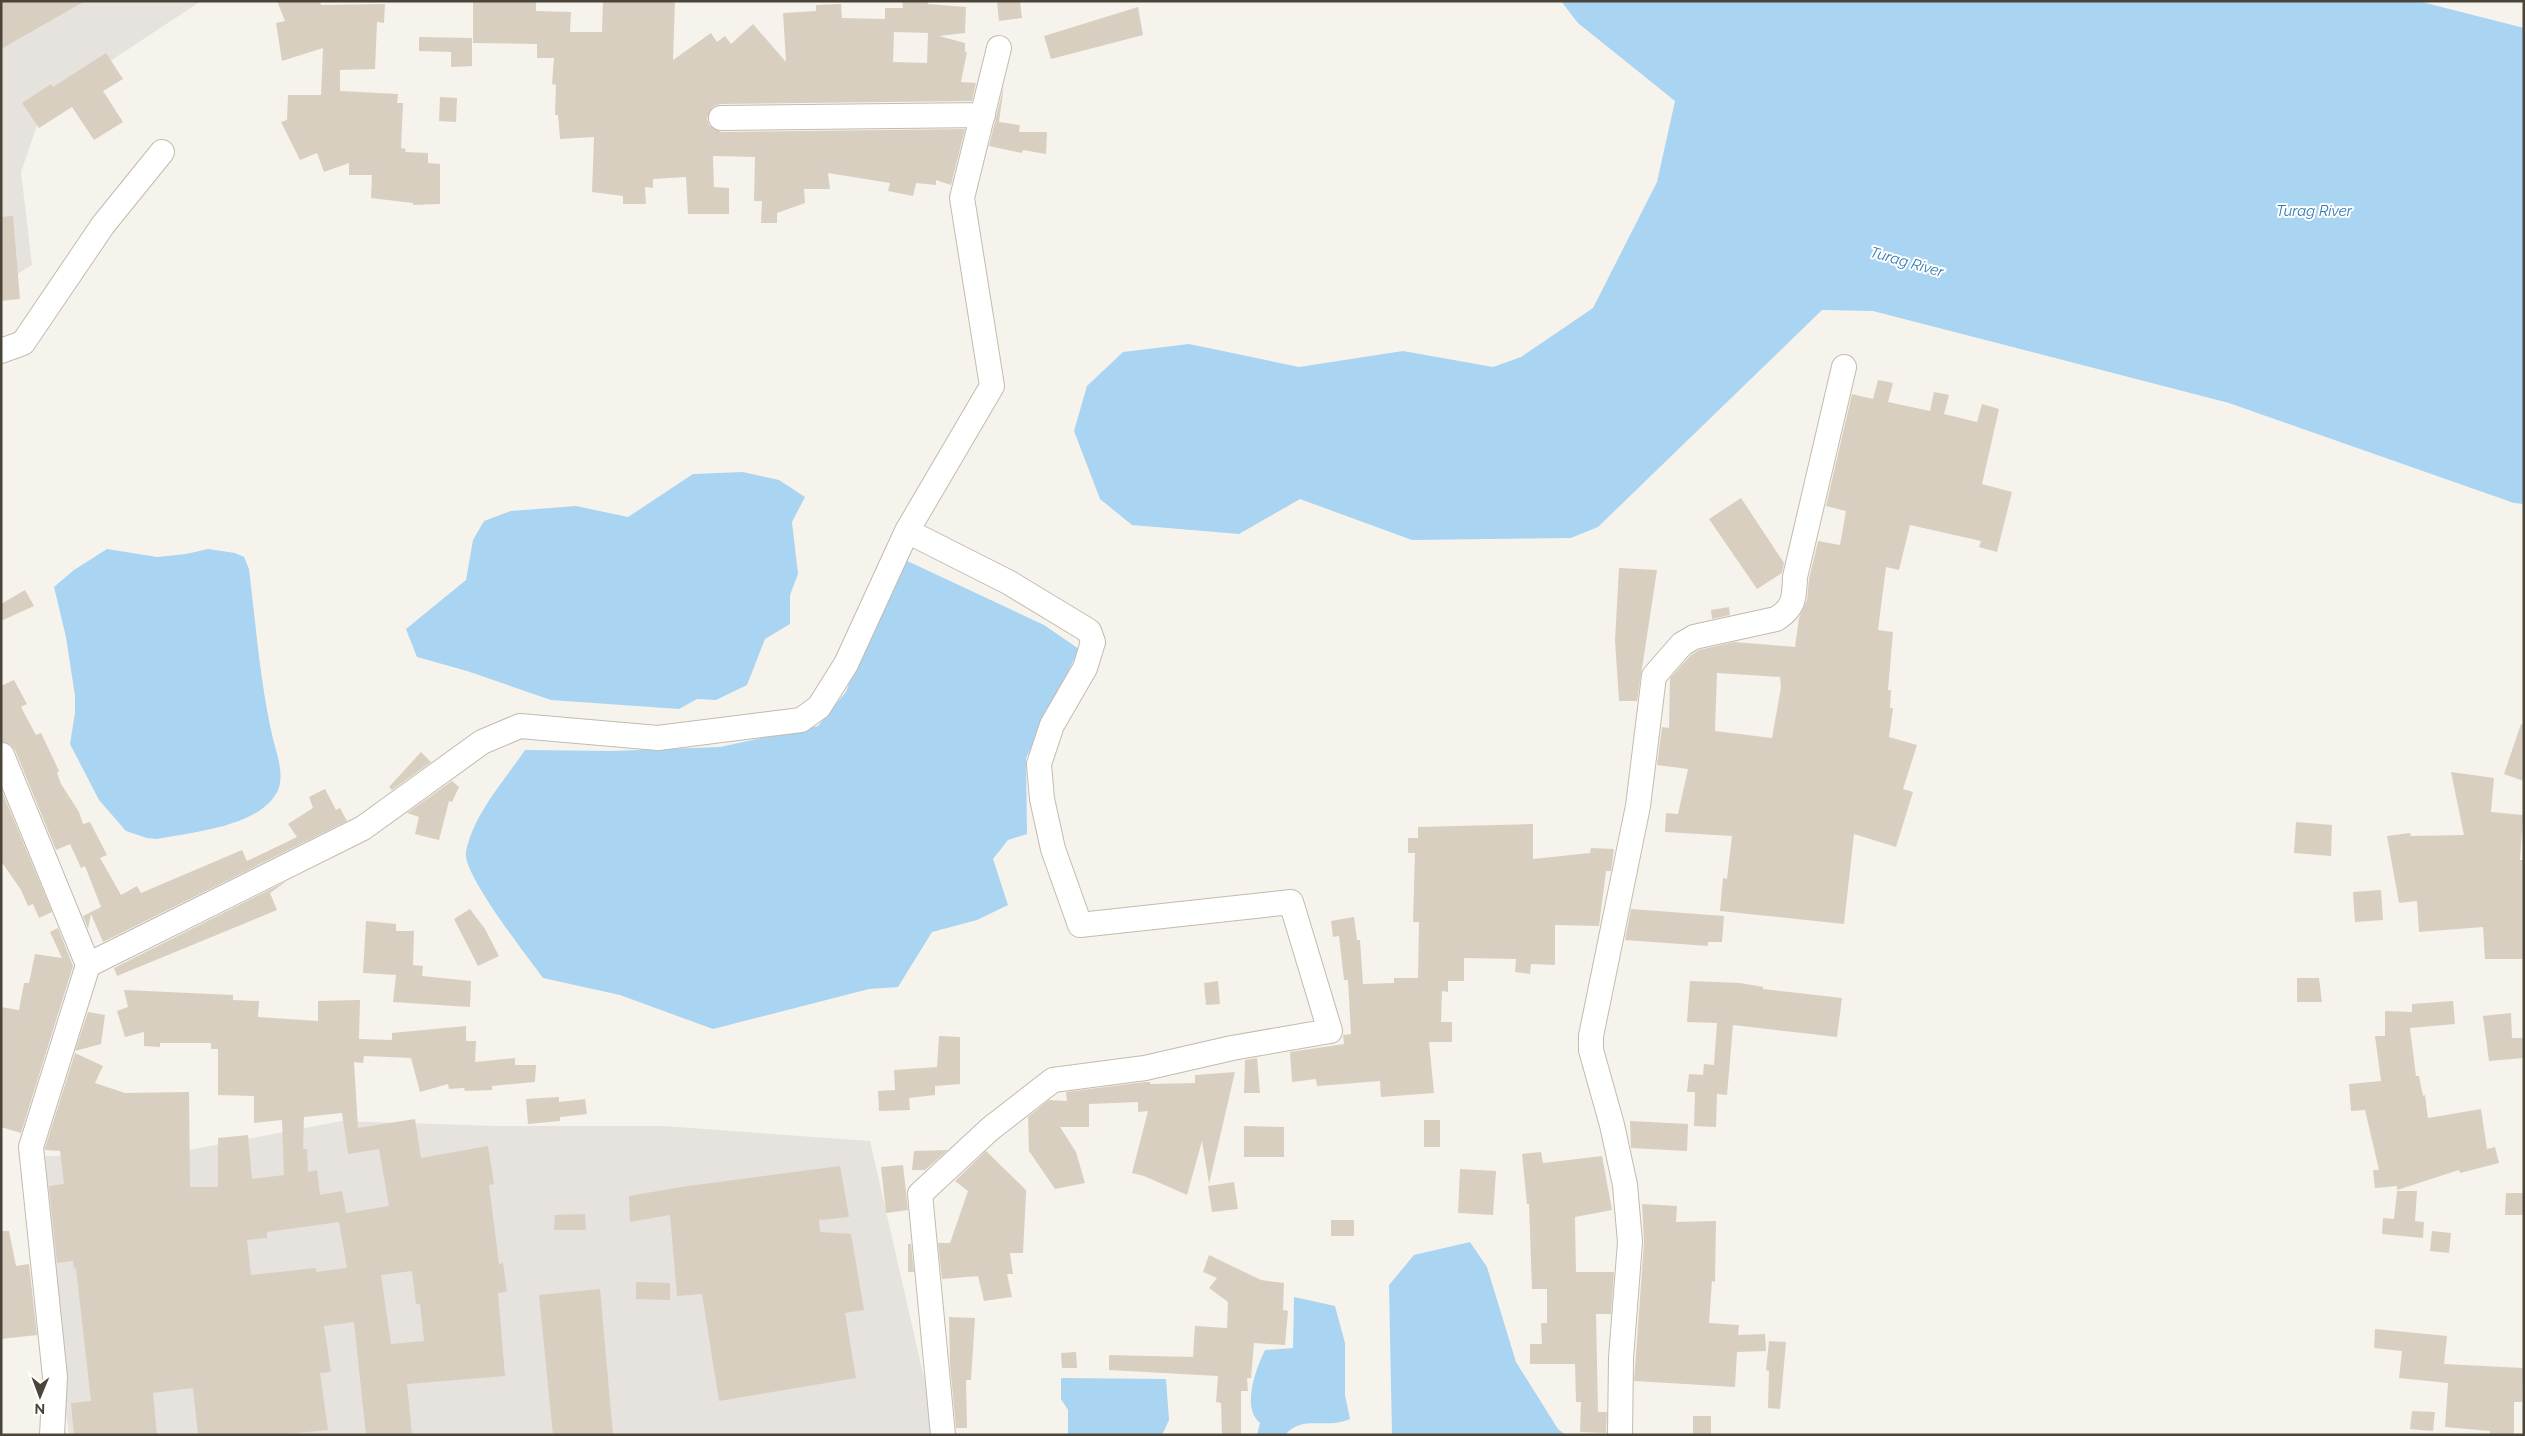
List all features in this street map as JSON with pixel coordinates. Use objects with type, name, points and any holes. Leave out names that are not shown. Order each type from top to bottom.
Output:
[{"type":"street","points":[[88,965],[363,828],[482,742],[520,726],[658,738],[801,720],[819,707],[846,664],[907,531],[992,386],[962,198],[999,48]]},
{"type":"street","points":[[721,118],[983,115]]},
{"type":"street","points":[[1,351],[23,343],[104,225],[162,152]]},
{"type":"street","points":[[1620,1435],[1621,1358],[1630,1242],[1625,1185],[1612,1125],[1591,1050],[1591,1036],[1638,806],[1654,676],[1682,644],[1694,637],[1776,619],[1785,613],[1794,602],[1795,577],[1844,367]]},
{"type":"street","points":[[907,531],[1008,582],[1089,631],[1093,642],[1085,668],[1052,724],[1039,764],[1042,799],[1053,849],[1080,925],[1291,902],[1330,1032],[1232,1048],[1145,1068],[1053,1080],[990,1129],[920,1194],[943,1435]]},
{"type":"street","points":[[1,755],[88,965],[31,1147],[55,1377],[52,1435]]},
{"type":"shaded area","points":[[1,1],[201,1],[44,105],[21,172],[32,265],[1,284]]},
{"type":"shaded area","points":[[342,1121],[497,1126],[663,1126],[870,1141],[937,1435],[69,1435],[33,1157],[189,1150]]},
{"type":"water","name":"Turag River","points":[[1561,1],[2418,1],[2524,28],[2524,504],[2514,503],[2229,403],[1873,311],[1822,310],[1598,527],[1571,538],[1412,540],[1300,499],[1239,534],[1132,525],[1100,499],[1074,431],[1087,386],[1123,352],[1189,344],[1299,367],[1403,351],[1493,367],[1521,357],[1593,308],[1657,182],[1675,101],[1578,23]]},
{"type":"water","points":[[743,472],[779,480],[805,497],[792,522],[798,574],[790,595],[790,624],[765,639],[747,685],[716,700],[697,699],[679,709],[551,700],[467,671],[417,657],[406,629],[466,580],[473,540],[484,521],[511,511],[576,506],[628,517],[693,474]]},
{"type":"water","points":[[107,549],[157,557],[186,554],[208,549],[235,553],[244,557],[249,569],[265,697],[280,774],[279,788],[276,794],[267,805],[254,814],[222,826],[157,839],[147,838],[126,831],[99,800],[70,744],[75,713],[75,696],[66,637],[54,587],[74,570]]},
{"type":"water","points":[[903,559],[1044,625],[1079,649],[1026,758],[1027,834],[1008,840],[993,859],[1008,905],[977,920],[932,932],[898,987],[869,989],[713,1029],[620,995],[543,978],[497,915],[474,878],[466,852],[475,825],[482,812],[525,750],[612,751],[720,747],[818,726],[846,692],[880,601]]},
{"type":"water","points":[[1470,1242],[1487,1267],[1516,1362],[1558,1429],[1566,1435],[1392,1435],[1389,1285],[1414,1255]]},
{"type":"water","points":[[1294,1297],[1335,1306],[1345,1343],[1345,1395],[1350,1419],[1341,1422],[1299,1425],[1285,1435],[1257,1435],[1260,1423],[1254,1416],[1251,1398],[1254,1377],[1265,1350],[1293,1348]]},
{"type":"water","points":[[1061,1378],[1166,1379],[1169,1420],[1162,1435],[1068,1435],[1068,1410],[1061,1399]]},
{"type":"building","points":[[1,1],[85,1],[1,49]]},
{"type":"building","points":[[277,1],[320,1],[321,5],[385,4],[384,23],[377,22],[375,69],[340,70],[340,91],[398,94],[397,103],[403,103],[401,148],[406,149],[405,152],[428,153],[428,163],[440,164],[440,204],[413,205],[413,203],[371,198],[372,175],[349,175],[349,163],[324,172],[317,153],[300,160],[281,122],[287,120],[288,95],[321,95],[323,48],[282,61],[276,23],[285,21]]},
{"type":"building","points":[[536,1],[536,11],[571,12],[570,32],[602,32],[603,1],[675,1],[673,60],[711,33],[717,42],[725,36],[731,44],[753,24],[786,62],[783,13],[816,11],[816,5],[841,4],[842,18],[885,19],[885,8],[903,8],[902,1],[927,1],[928,4],[966,7],[965,33],[939,36],[965,43],[965,52],[967,52],[961,82],[976,83],[972,101],[721,104],[714,106],[707,118],[709,125],[721,132],[965,129],[951,185],[936,180],[936,185],[916,183],[913,196],[888,191],[890,183],[828,173],[830,189],[804,189],[805,203],[777,213],[777,223],[761,223],[762,201],[754,201],[755,157],[713,156],[714,187],[729,188],[729,214],[688,214],[686,177],[653,179],[653,188],[645,187],[646,204],[623,204],[623,196],[592,192],[594,137],[560,139],[558,115],[555,115],[556,85],[552,84],[554,58],[537,58],[537,44],[473,43],[473,2]],"holes":[[[894,32],[928,33],[927,63],[893,62]]]},
{"type":"building","points":[[997,1],[1020,1],[1022,18],[999,21]]},
{"type":"building","points":[[1138,7],[1143,35],[1051,59],[1044,36]]},
{"type":"building","points":[[419,37],[472,38],[472,66],[451,67],[451,52],[419,51]]},
{"type":"building","points":[[106,53],[123,79],[103,91],[123,122],[94,140],[72,107],[39,128],[22,103],[51,84],[53,87]]},
{"type":"building","points":[[1004,85],[999,122],[1020,125],[1019,132],[1047,132],[1046,154],[1023,150],[1022,153],[989,146]]},
{"type":"building","points":[[440,97],[457,98],[456,122],[439,121]]},
{"type":"building","points":[[13,216],[20,299],[1,301],[1,217]]},
{"type":"building","points":[[1878,380],[1893,383],[1888,402],[1930,411],[1934,392],[1949,395],[1944,414],[1977,422],[1982,404],[1999,409],[1982,484],[2012,492],[1997,552],[1979,547],[1981,541],[1910,525],[1899,570],[1886,567],[1878,630],[1893,632],[1888,690],[1891,690],[1890,708],[1893,708],[1889,737],[1917,745],[1903,789],[1913,792],[1896,847],[1854,834],[1844,924],[1720,911],[1723,878],[1727,879],[1732,836],[1665,832],[1666,813],[1678,814],[1688,769],[1657,765],[1662,727],[1669,728],[1670,678],[1691,655],[1699,650],[1734,642],[1795,647],[1799,618],[1807,600],[1809,579],[1818,541],[1840,545],[1846,511],[1826,506],[1852,394],[1873,399]],"holes":[[[1717,673],[1780,677],[1781,687],[1772,738],[1715,731]]]},
{"type":"building","points":[[1741,498],[1784,563],[1782,573],[1757,589],[1709,519]]},
{"type":"building","points":[[1619,568],[1657,570],[1637,701],[1619,701],[1615,640]]},
{"type":"building","points":[[25,590],[34,606],[1,621],[1,604]]},
{"type":"building","points":[[1729,607],[1730,615],[1712,619],[1711,610]]},
{"type":"building","points":[[14,680],[27,704],[21,707],[36,735],[41,733],[59,771],[57,773],[61,784],[79,812],[83,824],[90,822],[107,855],[100,858],[121,895],[137,886],[141,893],[242,850],[247,861],[297,837],[288,824],[313,808],[309,797],[325,789],[336,810],[340,808],[347,821],[103,942],[91,914],[88,929],[83,916],[101,907],[85,866],[81,868],[70,844],[56,850],[15,750],[10,744],[1,742],[1,686]]},
{"type":"building","points":[[2521,724],[2524,725],[2524,781],[2504,774]]},
{"type":"building","points":[[421,752],[431,762],[392,790],[389,787]]},
{"type":"building","points":[[2451,772],[2494,778],[2491,812],[2523,815],[2520,860],[2524,860],[2524,959],[2485,959],[2483,927],[2419,932],[2417,901],[2399,903],[2387,836],[2410,833],[2411,836],[2464,835]]},
{"type":"building","points":[[452,781],[459,787],[452,802],[449,801],[439,840],[415,834],[419,817],[407,813]]},
{"type":"building","points":[[1,789],[52,912],[39,918],[33,904],[28,906],[21,890],[1,861]]},
{"type":"building","points":[[2296,822],[2332,825],[2331,856],[2294,853]]},
{"type":"building","points":[[1533,824],[1533,859],[1590,853],[1591,848],[1614,849],[1611,871],[1606,871],[1599,926],[1555,925],[1555,965],[1531,964],[1530,974],[1515,972],[1516,959],[1464,958],[1464,981],[1448,981],[1448,992],[1442,991],[1441,1022],[1452,1022],[1452,1042],[1429,1042],[1434,1093],[1381,1097],[1380,1081],[1317,1086],[1316,1079],[1292,1082],[1290,1052],[1344,1044],[1343,1035],[1351,1034],[1348,980],[1344,980],[1339,936],[1333,937],[1331,921],[1354,917],[1357,940],[1360,940],[1363,984],[1394,983],[1394,978],[1418,978],[1419,922],[1413,922],[1415,853],[1408,853],[1408,838],[1418,838],[1418,827]]},
{"type":"building","points":[[287,881],[270,893],[277,910],[117,976],[114,968]]},
{"type":"building","points":[[2381,890],[2383,920],[2355,922],[2353,892]]},
{"type":"building","points":[[470,909],[485,929],[499,956],[478,966],[454,919]]},
{"type":"building","points":[[1631,909],[1724,916],[1722,942],[1708,942],[1708,946],[1625,940]]},
{"type":"building","points":[[366,921],[396,924],[396,931],[414,931],[413,965],[423,966],[422,976],[471,981],[470,1007],[393,1002],[396,975],[363,973]]},
{"type":"building","points":[[58,928],[73,966],[21,1133],[1,1127],[1,1007],[19,1010],[24,983],[29,983],[35,954],[62,958],[50,932]]},
{"type":"building","points":[[2297,978],[2319,978],[2322,1002],[2297,1002]]},
{"type":"building","points":[[1218,981],[1220,1004],[1206,1005],[1204,983]]},
{"type":"building","points":[[1690,981],[1740,983],[1763,987],[1763,989],[1842,998],[1837,1037],[1733,1025],[1727,1095],[1717,1094],[1716,1127],[1694,1126],[1695,1092],[1687,1092],[1689,1074],[1703,1075],[1704,1064],[1714,1065],[1717,1023],[1687,1022]]},
{"type":"building","points":[[124,990],[233,995],[233,1000],[259,1001],[258,1017],[318,1021],[318,1001],[360,1000],[359,1039],[392,1040],[392,1033],[466,1026],[466,1041],[476,1041],[475,1062],[515,1058],[515,1065],[536,1065],[535,1082],[492,1086],[492,1090],[465,1091],[464,1088],[449,1089],[448,1084],[420,1092],[411,1058],[364,1056],[363,1063],[354,1062],[358,1128],[415,1119],[421,1158],[488,1146],[494,1184],[489,1185],[499,1264],[503,1263],[507,1292],[498,1293],[505,1376],[407,1384],[412,1435],[366,1435],[354,1322],[324,1326],[331,1372],[320,1373],[328,1430],[276,1435],[198,1435],[193,1388],[153,1393],[157,1435],[74,1435],[71,1403],[91,1401],[76,1268],[74,1269],[73,1261],[57,1263],[49,1186],[64,1184],[60,1151],[45,1150],[45,1148],[75,1053],[103,1066],[95,1083],[125,1093],[189,1092],[190,1187],[218,1187],[218,1138],[248,1135],[252,1179],[284,1175],[282,1120],[254,1123],[254,1096],[218,1095],[218,1049],[211,1049],[211,1043],[160,1043],[160,1047],[144,1046],[144,1032],[125,1037],[117,1011],[128,1007]],"holes":[[[342,1113],[348,1154],[379,1149],[389,1206],[346,1213],[342,1191],[320,1195],[317,1170],[308,1172],[307,1149],[303,1149],[304,1117]],[[339,1222],[347,1268],[316,1272],[316,1268],[251,1275],[247,1240],[267,1238],[267,1232]],[[412,1271],[416,1304],[420,1304],[424,1341],[391,1344],[381,1275]]]},
{"type":"building","points":[[2453,1001],[2455,1024],[2410,1028],[2416,1076],[2419,1076],[2423,1096],[2425,1095],[2428,1118],[2481,1109],[2487,1149],[2495,1147],[2499,1163],[2460,1173],[2459,1170],[2397,1190],[2397,1186],[2375,1188],[2373,1170],[2379,1170],[2365,1110],[2351,1111],[2349,1084],[2381,1081],[2375,1036],[2385,1036],[2385,1011],[2412,1012],[2412,1004]]},
{"type":"building","points":[[88,1012],[105,1015],[101,1044],[75,1051]]},
{"type":"building","points":[[2511,1013],[2512,1038],[2523,1038],[2524,1058],[2489,1061],[2483,1016]]},
{"type":"building","points":[[939,1036],[960,1037],[960,1084],[935,1086],[935,1095],[909,1098],[910,1110],[879,1111],[878,1091],[895,1090],[894,1070],[937,1067]]},
{"type":"building","points":[[1257,1058],[1260,1093],[1244,1093],[1245,1060]]},
{"type":"building","points":[[1235,1072],[1209,1184],[1202,1141],[1187,1195],[1144,1176],[1132,1173],[1148,1111],[1138,1112],[1138,1102],[1089,1104],[1089,1127],[1060,1127],[1076,1152],[1085,1183],[1055,1189],[1029,1151],[1028,1117],[1049,1100],[1067,1101],[1066,1092],[1145,1082],[1150,1082],[1150,1084],[1195,1083],[1195,1075]]},
{"type":"building","points":[[559,1097],[559,1102],[585,1099],[587,1114],[560,1117],[560,1121],[528,1124],[526,1099]]},
{"type":"building","points":[[1424,1120],[1440,1120],[1440,1147],[1424,1147]]},
{"type":"building","points":[[1630,1121],[1688,1124],[1687,1151],[1631,1148]]},
{"type":"building","points":[[1244,1126],[1284,1127],[1284,1157],[1244,1157]]},
{"type":"building","points":[[948,1150],[925,1170],[912,1170],[914,1151]]},
{"type":"building","points":[[986,1151],[1026,1190],[1026,1193],[1023,1253],[1010,1253],[1013,1274],[1007,1274],[1012,1297],[984,1301],[978,1276],[942,1279],[938,1243],[950,1243],[968,1191],[955,1181]]},
{"type":"building","points":[[1541,1152],[1543,1163],[1602,1156],[1612,1210],[1575,1217],[1576,1272],[1614,1272],[1611,1314],[1596,1314],[1598,1412],[1607,1412],[1606,1433],[1580,1432],[1581,1402],[1576,1402],[1575,1364],[1530,1364],[1530,1344],[1542,1344],[1541,1323],[1547,1323],[1547,1289],[1532,1289],[1529,1204],[1527,1204],[1522,1154]]},
{"type":"building","points":[[903,1165],[908,1210],[886,1213],[881,1167]]},
{"type":"building","points":[[840,1166],[849,1217],[819,1220],[820,1232],[851,1234],[864,1310],[845,1313],[856,1378],[719,1401],[702,1294],[677,1296],[670,1215],[630,1222],[629,1196],[681,1187]]},
{"type":"building","points":[[1460,1169],[1496,1171],[1493,1215],[1458,1213]]},
{"type":"building","points":[[1234,1182],[1238,1209],[1212,1212],[1208,1186]]},
{"type":"building","points":[[2397,1191],[2417,1191],[2415,1221],[2424,1222],[2423,1238],[2382,1234],[2383,1218],[2394,1219]]},
{"type":"building","points":[[2506,1193],[2524,1193],[2524,1215],[2505,1215]]},
{"type":"building","points":[[1642,1204],[1677,1206],[1676,1222],[1716,1221],[1715,1282],[1712,1281],[1709,1323],[1739,1325],[1738,1335],[1765,1334],[1766,1351],[1737,1352],[1735,1387],[1634,1381],[1644,1243]]},
{"type":"building","points":[[585,1214],[586,1230],[554,1230],[555,1215]]},
{"type":"building","points":[[1331,1220],[1354,1220],[1354,1236],[1331,1236]]},
{"type":"building","points":[[1,1231],[9,1231],[16,1266],[29,1264],[37,1335],[1,1339]]},
{"type":"building","points":[[2432,1231],[2451,1233],[2449,1253],[2430,1251]]},
{"type":"building","points":[[908,1244],[911,1244],[914,1272],[908,1272]]},
{"type":"building","points":[[1209,1255],[1261,1280],[1284,1283],[1283,1310],[1288,1311],[1285,1345],[1254,1343],[1251,1378],[1247,1378],[1248,1391],[1241,1391],[1241,1435],[1222,1435],[1221,1403],[1216,1402],[1218,1376],[1109,1370],[1109,1355],[1193,1357],[1195,1326],[1227,1328],[1228,1302],[1209,1288],[1217,1278],[1203,1272]]},
{"type":"building","points":[[636,1282],[670,1283],[670,1300],[636,1299]]},
{"type":"building","points":[[600,1289],[613,1435],[553,1435],[539,1295]]},
{"type":"building","points":[[949,1317],[975,1318],[971,1380],[966,1380],[967,1428],[956,1428],[950,1365]]},
{"type":"building","points":[[2375,1329],[2447,1336],[2444,1364],[2523,1368],[2522,1402],[2514,1402],[2514,1435],[2490,1435],[2490,1431],[2445,1427],[2448,1383],[2399,1378],[2402,1351],[2374,1348]]},
{"type":"building","points":[[1769,1341],[1786,1342],[1780,1409],[1768,1408],[1769,1371],[1766,1370]]},
{"type":"building","points":[[1076,1352],[1077,1368],[1062,1368],[1061,1353]]},
{"type":"building","points":[[2412,1411],[2435,1412],[2433,1431],[2410,1429]]},
{"type":"building","points":[[1693,1416],[1711,1416],[1711,1435],[1693,1435]]}]
